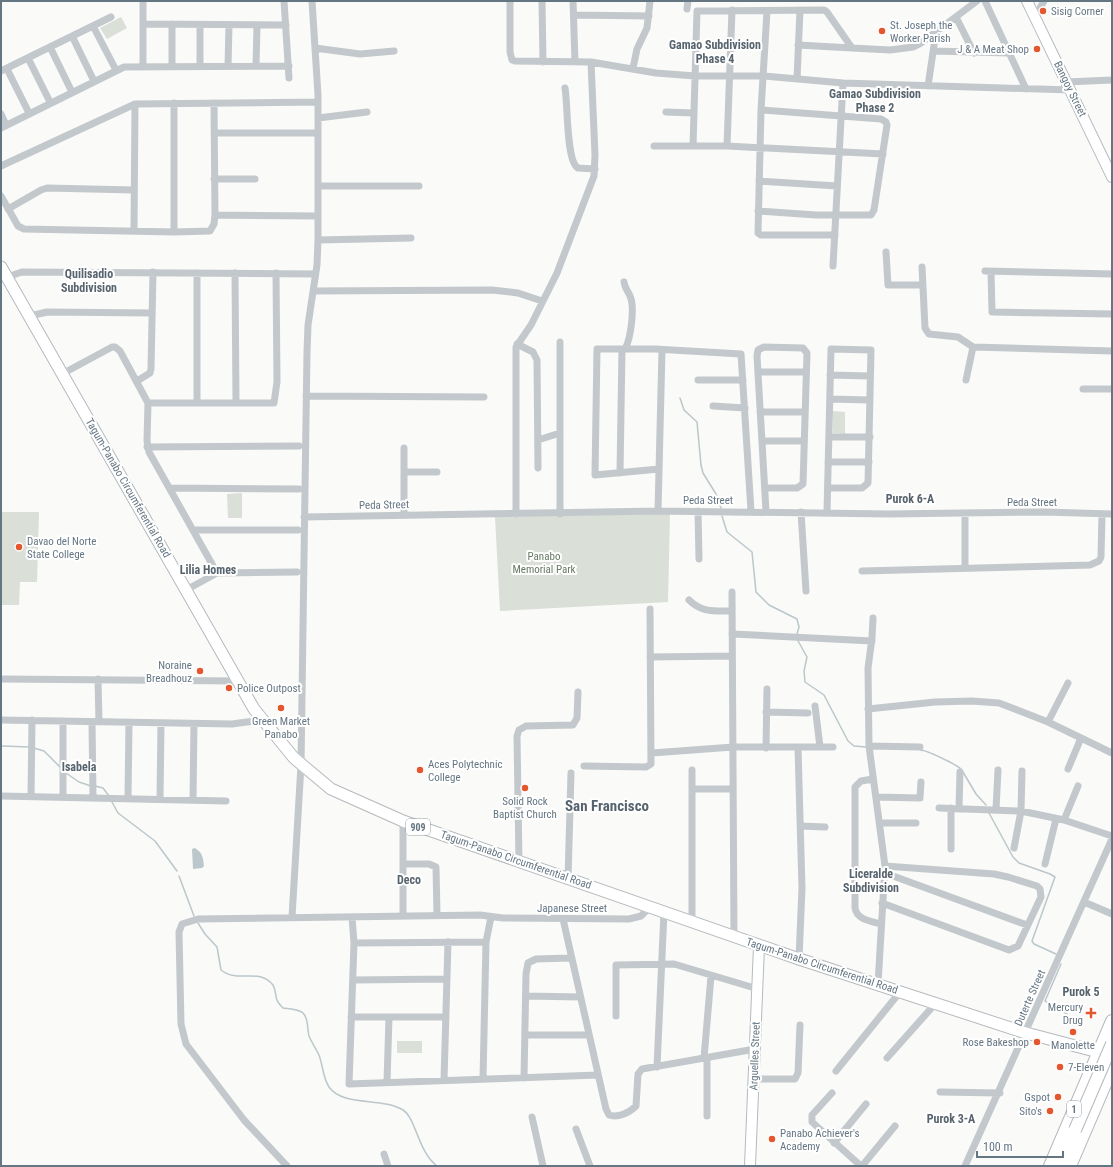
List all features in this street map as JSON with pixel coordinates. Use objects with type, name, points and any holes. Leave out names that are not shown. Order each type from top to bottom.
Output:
[{"type":"highway","name":"1","points":[[1050,1166],[1112,1021]]},
{"type":"highway","name":"1","points":[[1059,1166],[1112,1044]]},
{"type":"highway","name":"1","points":[[1070,1166],[1112,1068]]},
{"type":"main road","name":"Tagum-Panabo Circumferential Road","points":[[1,266],[238,681],[262,720],[301,765],[331,789],[348,798],[403,821],[758,946],[1026,1033],[1112,1056]]},
{"type":"street","points":[[143,1],[143,66]]},
{"type":"street","points":[[284,1],[289,78]]},
{"type":"street","points":[[292,917],[301,765],[308,325],[318,240],[318,102],[312,1]]},
{"type":"street","points":[[510,1],[510,52],[512,60],[515,61],[591,62],[668,74],[694,76],[764,76],[843,83],[928,86],[1026,89],[1068,86],[1112,80]]},
{"type":"street","points":[[542,1],[542,62]]},
{"type":"street","points":[[573,1],[574,62]]},
{"type":"street","points":[[634,68],[637,49],[647,28],[650,1]]},
{"type":"street","points":[[687,9],[688,1]]},
{"type":"street","points":[[798,44],[852,48],[904,49],[921,43],[977,1]]},
{"type":"street","points":[[985,1],[1026,89]]},
{"type":"street","name":"Bangoy Street","points":[[1027,1],[1068,86],[1108,160],[1112,177]]},
{"type":"street","points":[[1034,17],[1044,1]]},
{"type":"street","points":[[693,146],[696,12],[700,10],[767,11],[818,9],[827,12],[852,48]]},
{"type":"street","points":[[727,146],[732,10]]},
{"type":"street","points":[[797,79],[800,10]]},
{"type":"street","points":[[767,11],[761,110],[757,231],[759,234],[834,235]]},
{"type":"street","points":[[574,15],[649,16]]},
{"type":"street","points":[[29,112],[4,70],[111,16]]},
{"type":"street","points":[[956,17],[974,53]]},
{"type":"street","points":[[143,24],[286,25]]},
{"type":"street","points":[[172,24],[172,66]]},
{"type":"street","points":[[200,24],[200,66]]},
{"type":"street","points":[[228,66],[229,24]]},
{"type":"street","points":[[256,66],[257,24]]},
{"type":"street","points":[[93,26],[116,70]]},
{"type":"street","points":[[928,86],[936,32]]},
{"type":"street","points":[[72,36],[94,81]]},
{"type":"street","points":[[50,47],[72,92]]},
{"type":"street","points":[[315,48],[360,54],[394,51]]},
{"type":"street","points":[[934,51],[1009,53]]},
{"type":"street","points":[[28,58],[50,102]]},
{"type":"street","points":[[516,514],[515,396],[517,344],[531,325],[562,262],[593,182],[595,169],[591,62]]},
{"type":"street","points":[[1,114],[4,126],[29,112],[124,67],[288,66]]},
{"type":"street","points":[[833,266],[843,83]]},
{"type":"street","points":[[565,88],[571,160],[578,168],[595,169]]},
{"type":"street","points":[[1,196],[18,226],[24,229],[174,232],[210,231],[214,224],[214,102]]},
{"type":"street","points":[[1,166],[135,104],[318,102]]},
{"type":"street","points":[[174,103],[174,232]]},
{"type":"street","points":[[134,230],[135,104]]},
{"type":"street","points":[[758,211],[867,216],[873,213],[888,125],[884,120],[761,110]]},
{"type":"street","points":[[318,118],[367,112]]},
{"type":"street","points":[[666,112],[694,113]]},
{"type":"street","points":[[214,133],[318,133]]},
{"type":"street","points":[[654,146],[760,147],[884,154]]},
{"type":"street","points":[[214,179],[255,179]]},
{"type":"street","points":[[759,181],[837,186]]},
{"type":"street","points":[[318,186],[419,186]]},
{"type":"street","points":[[8,209],[47,188],[134,190]]},
{"type":"street","points":[[214,215],[318,216]]},
{"type":"street","points":[[318,240],[411,238]]},
{"type":"street","points":[[886,252],[888,285],[922,285]]},
{"type":"street","points":[[922,267],[923,312],[927,333],[958,337],[973,347],[1112,351]]},
{"type":"street","points":[[1112,274],[988,271],[992,312],[1112,314]]},
{"type":"street","points":[[7,277],[22,272],[315,274]]},
{"type":"street","points":[[137,381],[151,371],[152,272]]},
{"type":"street","points":[[197,273],[197,403]]},
{"type":"street","points":[[235,273],[236,403]]},
{"type":"street","points":[[148,403],[274,403],[277,382],[276,273]]},
{"type":"street","points":[[620,473],[624,349],[631,335],[632,319],[631,297],[625,290],[624,282]]},
{"type":"street","points":[[313,291],[492,290],[518,293],[542,301]]},
{"type":"street","points":[[30,316],[47,312],[152,313]]},
{"type":"street","points":[[560,342],[560,514]]},
{"type":"street","points":[[517,344],[530,349],[537,357],[538,468]]},
{"type":"street","points":[[62,374],[109,348],[115,347],[120,351],[148,403],[148,447],[152,459],[170,488],[217,573]]},
{"type":"street","points":[[764,488],[797,488],[801,486],[807,353],[803,348],[771,347],[760,348],[758,350],[758,372],[764,488],[766,512]]},
{"type":"street","points":[[966,380],[973,347]]},
{"type":"street","points":[[659,469],[595,475],[597,349],[655,349],[741,354],[751,512]]},
{"type":"street","points":[[827,512],[831,349],[871,350],[868,483],[865,487],[828,488]]},
{"type":"street","points":[[658,511],[662,350]]},
{"type":"street","points":[[758,372],[806,372]]},
{"type":"street","points":[[830,375],[870,376]]},
{"type":"street","points":[[698,380],[743,380]]},
{"type":"street","points":[[1082,389],[1112,389]]},
{"type":"street","points":[[306,396],[484,397]]},
{"type":"street","points":[[830,399],[870,400]]},
{"type":"street","points":[[713,406],[745,408]]},
{"type":"street","points":[[760,412],[805,412]]},
{"type":"street","points":[[538,440],[560,433]]},
{"type":"street","points":[[829,437],[870,437]]},
{"type":"street","points":[[762,442],[804,441]]},
{"type":"street","points":[[148,447],[299,446]]},
{"type":"street","points":[[404,448],[404,515]]},
{"type":"street","points":[[828,462],[869,462]]},
{"type":"street","points":[[404,472],[437,472]]},
{"type":"street","points":[[170,488],[299,490]]},
{"type":"street","name":"Peda Street","points":[[304,518],[658,511],[1112,514]]},
{"type":"street","points":[[698,511],[699,558]]},
{"type":"street","points":[[801,512],[806,591]]},
{"type":"street","points":[[965,513],[965,568]]},
{"type":"street","points":[[862,571],[1082,566],[1095,563],[1100,557],[1102,514]]},
{"type":"street","points":[[193,530],[298,530]]},
{"type":"street","points":[[186,590],[217,573],[297,572]]},
{"type":"street","points":[[732,592],[734,937]]},
{"type":"street","points":[[689,600],[696,607],[705,611],[732,611]]},
{"type":"street","points":[[584,766],[646,767],[651,764],[650,609]]},
{"type":"street","points":[[873,618],[872,641],[868,668],[869,746],[885,870],[880,924],[878,984]]},
{"type":"street","points":[[732,634],[872,641]]},
{"type":"street","points":[[650,657],[732,656]]},
{"type":"street","points":[[1,679],[238,681]]},
{"type":"street","points":[[93,797],[95,722],[98,680]]},
{"type":"street","points":[[1048,722],[1068,683]]},
{"type":"street","points":[[766,748],[767,689]]},
{"type":"street","points":[[519,862],[517,736],[519,730],[526,726],[573,725],[576,718],[578,692]]},
{"type":"street","points":[[868,709],[935,702],[986,702],[1014,708],[1048,722],[1112,753]]},
{"type":"street","points":[[815,706],[820,748]]},
{"type":"street","points":[[766,712],[808,712]]},
{"type":"street","points":[[1,720],[232,724],[262,720]]},
{"type":"street","points":[[30,796],[32,720]]},
{"type":"street","points":[[63,721],[63,797]]},
{"type":"street","points":[[128,798],[129,722]]},
{"type":"street","points":[[160,799],[161,723]]},
{"type":"street","points":[[193,800],[194,724]]},
{"type":"street","points":[[1068,769],[1081,738]]},
{"type":"street","points":[[869,746],[920,747]]},
{"type":"street","points":[[652,753],[733,747],[833,747]]},
{"type":"street","points":[[798,748],[802,888],[799,959]]},
{"type":"street","points":[[692,770],[692,922]]},
{"type":"street","points":[[996,809],[998,770]]},
{"type":"street","points":[[1014,848],[1021,811],[1022,771]]},
{"type":"street","points":[[951,849],[960,772]]},
{"type":"street","points":[[568,879],[571,773]]},
{"type":"street","points":[[873,779],[861,781],[855,787],[855,908],[857,915],[861,918],[880,924]]},
{"type":"street","points":[[876,797],[920,798],[921,782]]},
{"type":"street","points":[[1064,820],[1078,786]]},
{"type":"street","points":[[692,789],[733,789]]},
{"type":"street","points":[[1,796],[226,801]]},
{"type":"street","points":[[939,808],[1021,811],[1064,820],[1112,838]]},
{"type":"street","points":[[1045,864],[1056,819]]},
{"type":"street","points":[[403,821],[403,916]]},
{"type":"street","points":[[880,823],[916,823]]},
{"type":"street","points":[[801,826],[825,827]]},
{"type":"street","name":"Duterte Street","points":[[966,1166],[1112,838]]},
{"type":"street","points":[[403,864],[429,864],[436,867],[437,915]]},
{"type":"street","points":[[882,903],[1009,950],[1018,946],[1040,897],[1040,889],[1038,886],[994,874],[885,870]]},
{"type":"street","points":[[885,870],[1027,925]]},
{"type":"street","points":[[1084,902],[1112,914]]},
{"type":"street","name":"Japanese Street","points":[[287,1166],[244,1120],[186,1044],[181,1024],[179,932],[182,924],[198,919],[437,915],[480,915],[491,917],[563,919],[629,919],[641,916],[650,907]]},
{"type":"street","points":[[657,1067],[664,912]]},
{"type":"street","points":[[352,917],[354,943],[349,1084],[598,1075]]},
{"type":"street","points":[[483,1079],[486,942],[491,917]]},
{"type":"street","points":[[563,919],[588,1035],[609,1115],[616,1116],[626,1113],[636,1106],[640,1070],[755,1049]]},
{"type":"street","points":[[444,1080],[448,942]]},
{"type":"street","points":[[354,943],[486,942]]},
{"type":"street","name":"Arguelles Street","points":[[750,1166],[758,989],[758,946]]},
{"type":"street","points":[[524,1078],[527,967],[531,960],[572,958]]},
{"type":"street","points":[[616,1016],[616,965],[674,964],[758,989]]},
{"type":"street","points":[[707,1116],[706,1057],[711,976]]},
{"type":"street","points":[[352,980],[447,979]]},
{"type":"street","points":[[836,1071],[900,992]]},
{"type":"street","points":[[526,996],[580,997]]},
{"type":"street","points":[[887,1058],[935,1004]]},
{"type":"street","points":[[351,1017],[446,1017]]},
{"type":"street","points":[[387,1082],[389,1017]]},
{"type":"street","points":[[754,1079],[795,1080],[798,1073],[800,1025]]},
{"type":"street","points":[[525,1035],[588,1035]]},
{"type":"street","points":[[940,1092],[1000,1092]]},
{"type":"street","points":[[832,1093],[812,1116],[812,1124],[862,1166],[894,1126]]},
{"type":"street","points":[[834,1143],[866,1104]]},
{"type":"street","points":[[532,1117],[542,1166]]},
{"type":"street","points":[[576,1129],[590,1166]]},
{"type":"street","points":[[384,1154],[388,1166]]},
{"type":"green space","points":[[121,17],[127,28],[107,39],[100,28]]},
{"type":"green space","points":[[833,411],[845,412],[845,434],[833,433]]},
{"type":"green space","points":[[242,493],[242,518],[228,518],[227,494]]},
{"type":"green space","name":"Davao del Norte State College","points":[[1,512],[39,512],[37,582],[20,582],[19,605],[1,605]]},
{"type":"green space","name":"Panabo Memorial Park","points":[[670,513],[668,602],[500,611],[495,517]]},
{"type":"green space","points":[[397,1041],[422,1041],[422,1053],[397,1053]]},
{"type":"shaded area","points":[[195,848],[202,856],[204,866],[202,868],[193,869],[192,849]]},
{"type":"waterway","points":[[680,398],[684,410],[697,422],[703,473],[716,494],[721,508]]},
{"type":"waterway","points":[[722,516],[727,532],[752,552],[756,592],[769,605],[797,619],[799,627],[797,634]]},
{"type":"waterway","points":[[797,639],[807,657],[804,671],[805,682],[824,695],[848,741],[854,746],[866,747]]},
{"type":"waterway","points":[[2,746],[29,747]]},
{"type":"waterway","points":[[34,748],[44,751],[61,768]]},
{"type":"waterway","points":[[920,750],[942,758],[961,769]]},
{"type":"waterway","points":[[963,772],[976,794],[986,805]]},
{"type":"waterway","points":[[66,773],[79,782],[91,786]]},
{"type":"waterway","points":[[95,786],[103,788],[109,796]]},
{"type":"waterway","points":[[112,802],[118,813],[155,841],[177,871]]},
{"type":"waterway","points":[[989,813],[1013,857],[1019,863],[1055,877],[1032,941],[1034,944],[1056,954]]},
{"type":"waterway","points":[[179,876],[194,916]]},
{"type":"waterway","points":[[198,923],[205,934],[217,947],[221,970],[235,976],[255,976],[267,980],[273,985],[277,1001],[283,1008],[296,1010],[305,1015],[309,1036],[319,1055],[325,1080],[329,1087],[335,1093],[353,1100],[385,1104],[403,1110],[411,1120],[421,1144],[431,1160],[437,1166]]},
{"type":"waterway","points":[[1061,964],[1045,1001],[1067,1014]]},
{"type":"place","name":"Sisig Corner","points":[[1043,11]]},
{"type":"place","name":"St. Joseph the Worker Parish","points":[[882,31]]},
{"type":"place","name":"J & A Meat Shop","points":[[1037,49]]},
{"type":"place","name":"Davao del Norte State College","points":[[19,547]]},
{"type":"place","name":"Noraine Breadhouz","points":[[200,671]]},
{"type":"place","name":"Police Outpost","points":[[229,688]]},
{"type":"place","name":"Green Market Panabo","points":[[281,708]]},
{"type":"place","name":"Aces Polytechnic College","points":[[420,770]]},
{"type":"place","name":"Solid Rock Baptist Church","points":[[525,788]]},
{"type":"place","name":"Mercury Drug","points":[[1091,1013]]},
{"type":"place","name":"Manolette","points":[[1073,1032]]},
{"type":"place","name":"Rose Bakeshop","points":[[1037,1042]]},
{"type":"place","name":"7-Eleven","points":[[1060,1067]]},
{"type":"place","name":"Gspot","points":[[1058,1097]]},
{"type":"place","name":"Sito's","points":[[1050,1111]]},
{"type":"place","name":"Panabo Achiever's Academy","points":[[772,1139]]},
{"type":"district","name":"Gamao Subdivision Phase 4","points":[[715,52]]},
{"type":"district","name":"Gamao Subdivision Phase 2","points":[[875,101]]},
{"type":"district","name":"Quilisadio Subdivision","points":[[89,281]]},
{"type":"district","name":"Purok 6-A","points":[[910,499]]},
{"type":"district","name":"Lilia Homes","points":[[208,570]]},
{"type":"district","name":"Isabela","points":[[79,767]]},
{"type":"district","name":"San Francisco","points":[[607,806]]},
{"type":"district","name":"Deco","points":[[409,880]]},
{"type":"district","name":"Liceralde Subdivision","points":[[871,881]]},
{"type":"district","name":"Purok 5","points":[[1081,992]]},
{"type":"district","name":"Purok 3-A","points":[[951,1119]]}]
